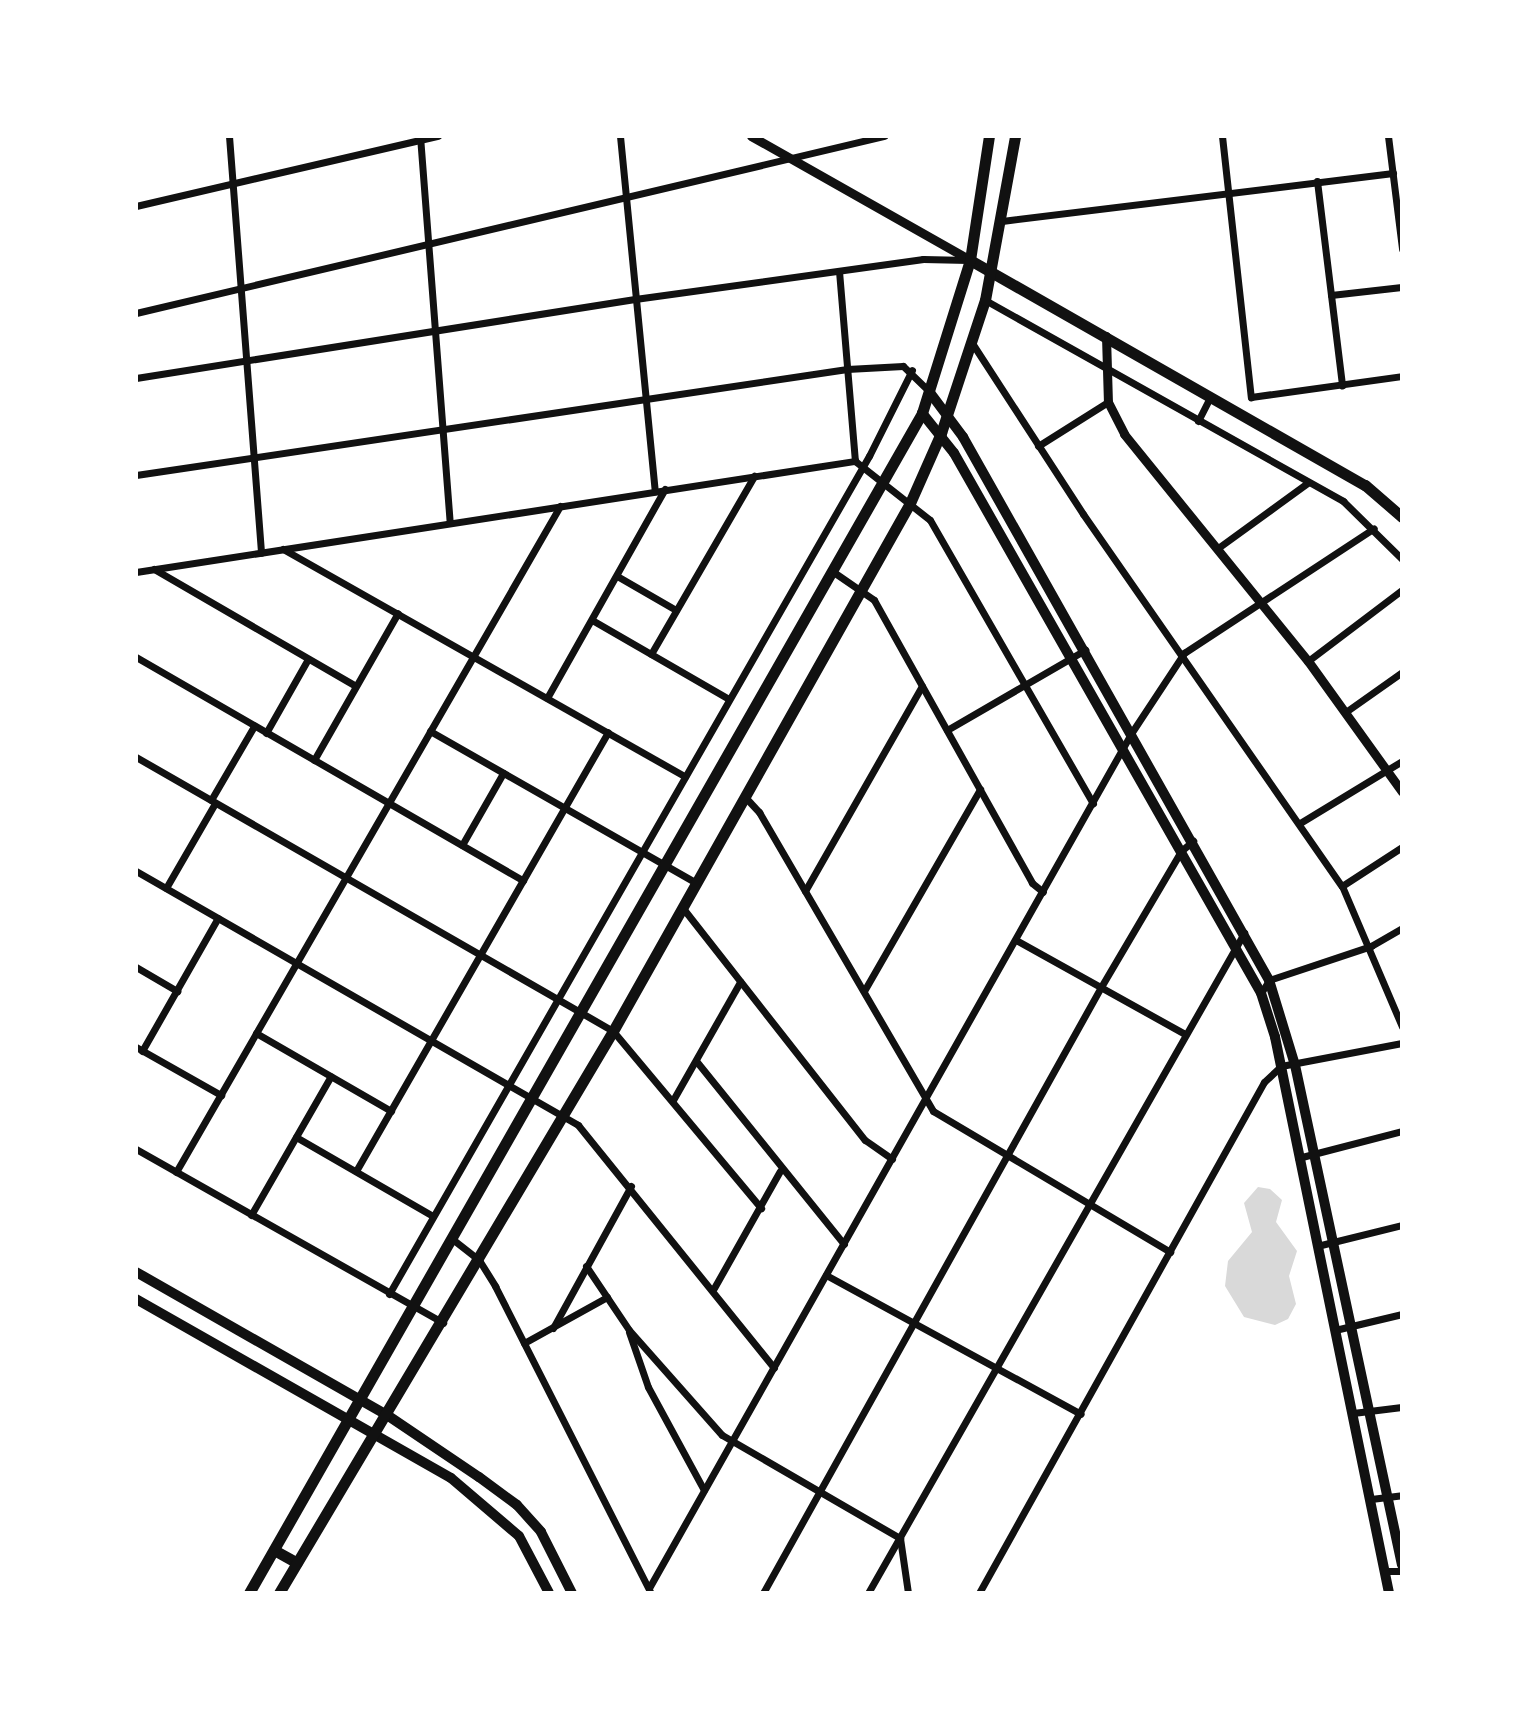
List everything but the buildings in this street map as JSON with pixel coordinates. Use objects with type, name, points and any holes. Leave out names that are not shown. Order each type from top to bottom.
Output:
[{"type":"highway","points":[[249,1593],[922,413],[931,394],[970,260],[989,136]]},
{"type":"highway","points":[[279,1593],[372,1431],[387,1415],[443,1323],[613,1031],[910,503],[941,433],[985,300],[1002,221],[1015,136]]},
{"type":"highway","points":[[970,260],[1365,485],[1401,514]]},
{"type":"highway","points":[[274,1550],[297,1563]]},
{"type":"main road","points":[[931,394],[947,414],[1085,650],[1269,980],[1295,1065],[1372,1411],[1402,1568]]},
{"type":"main road","points":[[922,413],[941,433],[1261,993],[1281,1066],[1387,1571],[1389,1593]]},
{"type":"main road","points":[[136,1272],[387,1415],[517,1505],[541,1532],[572,1593]]},
{"type":"main road","points":[[136,1299],[451,1478],[519,1536],[549,1593]]},
{"type":"street","points":[[229,136],[261,553]]},
{"type":"street","points":[[136,206],[438,136]]},
{"type":"street","points":[[620,136],[655,491]]},
{"type":"street","points":[[751,136],[970,260]]},
{"type":"street","points":[[136,313],[625,194],[884,136]]},
{"type":"street","points":[[1222,136],[1251,397],[1241,415]]},
{"type":"street","points":[[1388,136],[1402,249]]},
{"type":"street","points":[[420,138],[450,523]]},
{"type":"street","points":[[1002,221],[1226,191],[1393,173]]},
{"type":"street","points":[[1317,181],[1342,385]]},
{"type":"street","points":[[136,378],[635,299],[923,259],[970,260]]},
{"type":"street","points":[[839,271],[855,461]]},
{"type":"street","points":[[1331,295],[1402,287]]},
{"type":"street","points":[[985,300],[1343,501],[1374,528],[1402,559]]},
{"type":"street","points":[[1106,336],[1103,367],[1108,402],[1124,434],[1347,711],[1402,792]]},
{"type":"street","points":[[972,343],[1038,446],[1184,653],[1342,886],[1371,946],[1401,1022]]},
{"type":"street","points":[[136,475],[442,433],[847,369],[897,365],[912,370],[931,394]]},
{"type":"street","points":[[389,1294],[864,464],[912,370]]},
{"type":"street","points":[[1251,397],[1402,376]]},
{"type":"street","points":[[1198,421],[1210,397]]},
{"type":"street","points":[[1038,446],[1108,402]]},
{"type":"street","points":[[136,572],[855,461],[864,464],[930,520],[1022,686],[1093,804]]},
{"type":"street","points":[[651,654],[754,476]]},
{"type":"street","points":[[1218,548],[1309,482]]},
{"type":"street","points":[[547,698],[665,489]]},
{"type":"street","points":[[176,1172],[560,506]]},
{"type":"street","points":[[650,1590],[1132,732],[1184,653],[1374,528]]},
{"type":"street","points":[[283,549],[685,776]]},
{"type":"street","points":[[154,569],[356,686]]},
{"type":"street","points":[[832,571],[862,588],[1043,892]]},
{"type":"street","points":[[617,576],[676,610]]},
{"type":"street","points":[[1308,661],[1402,590]]},
{"type":"street","points":[[314,760],[398,613]]},
{"type":"street","points":[[592,620],[729,699]]},
{"type":"street","points":[[947,730],[1085,650]]},
{"type":"street","points":[[136,657],[523,880]]},
{"type":"street","points":[[266,733],[308,659]]},
{"type":"street","points":[[1347,711],[1402,672]]},
{"type":"street","points":[[805,891],[922,686]]},
{"type":"street","points":[[166,888],[254,726]]},
{"type":"street","points":[[430,731],[696,883]]},
{"type":"street","points":[[356,1171],[608,732]]},
{"type":"street","points":[[136,757],[613,1031],[761,1208]]},
{"type":"street","points":[[1300,823],[1402,761]]},
{"type":"street","points":[[462,845],[503,773]]},
{"type":"street","points":[[864,991],[980,789]]},
{"type":"street","points":[[745,797],[759,812],[933,1111],[1170,1252]]},
{"type":"street","points":[[763,1593],[1101,987],[1181,851],[1193,841]]},
{"type":"street","points":[[1342,886],[1402,847]]},
{"type":"street","points":[[136,871],[578,1125],[714,1288],[774,1368]]},
{"type":"street","points":[[682,907],[865,1140],[892,1159]]},
{"type":"street","points":[[218,918],[177,991],[139,1049],[221,1095]]},
{"type":"street","points":[[1261,993],[1269,980],[1371,946],[1402,928]]},
{"type":"street","points":[[868,1593],[1234,942],[1244,933]]},
{"type":"street","points":[[1016,940],[1183,1033]]},
{"type":"street","points":[[136,967],[177,991]]},
{"type":"street","points":[[673,1100],[740,982]]},
{"type":"street","points":[[256,1033],[391,1111]]},
{"type":"street","points":[[979,1593],[1264,1082],[1281,1066],[1402,1043]]},
{"type":"street","points":[[697,1062],[780,1171],[844,1244]]},
{"type":"street","points":[[251,1215],[331,1076]]},
{"type":"street","points":[[1298,1158],[1402,1131]]},
{"type":"street","points":[[296,1137],[433,1216]]},
{"type":"street","points":[[136,1149],[443,1323]]},
{"type":"street","points":[[714,1288],[780,1171]]},
{"type":"street","points":[[553,1328],[631,1186]]},
{"type":"street","points":[[1317,1246],[1402,1225]]},
{"type":"street","points":[[451,1238],[479,1260],[650,1590]]},
{"type":"street","points":[[586,1266],[629,1330],[722,1435],[900,1538]]},
{"type":"street","points":[[826,1275],[1081,1414]]},
{"type":"street","points":[[524,1343],[607,1297]]},
{"type":"street","points":[[1335,1330],[1402,1314]]},
{"type":"street","points":[[629,1330],[648,1387],[693,1478],[704,1490]]},
{"type":"street","points":[[1353,1413],[1402,1407]]},
{"type":"street","points":[[1371,1499],[1402,1495]]},
{"type":"street","points":[[900,1538],[908,1593]]},
{"type":"street","points":[[1387,1571],[1402,1568]]},
{"type":"shaded area","points":[[1258,1187],[1270,1189],[1282,1200],[1276,1222],[1297,1251],[1289,1276],[1296,1304],[1288,1319],[1275,1325],[1244,1317],[1225,1286],[1228,1261],[1252,1232],[1244,1203]]}]
